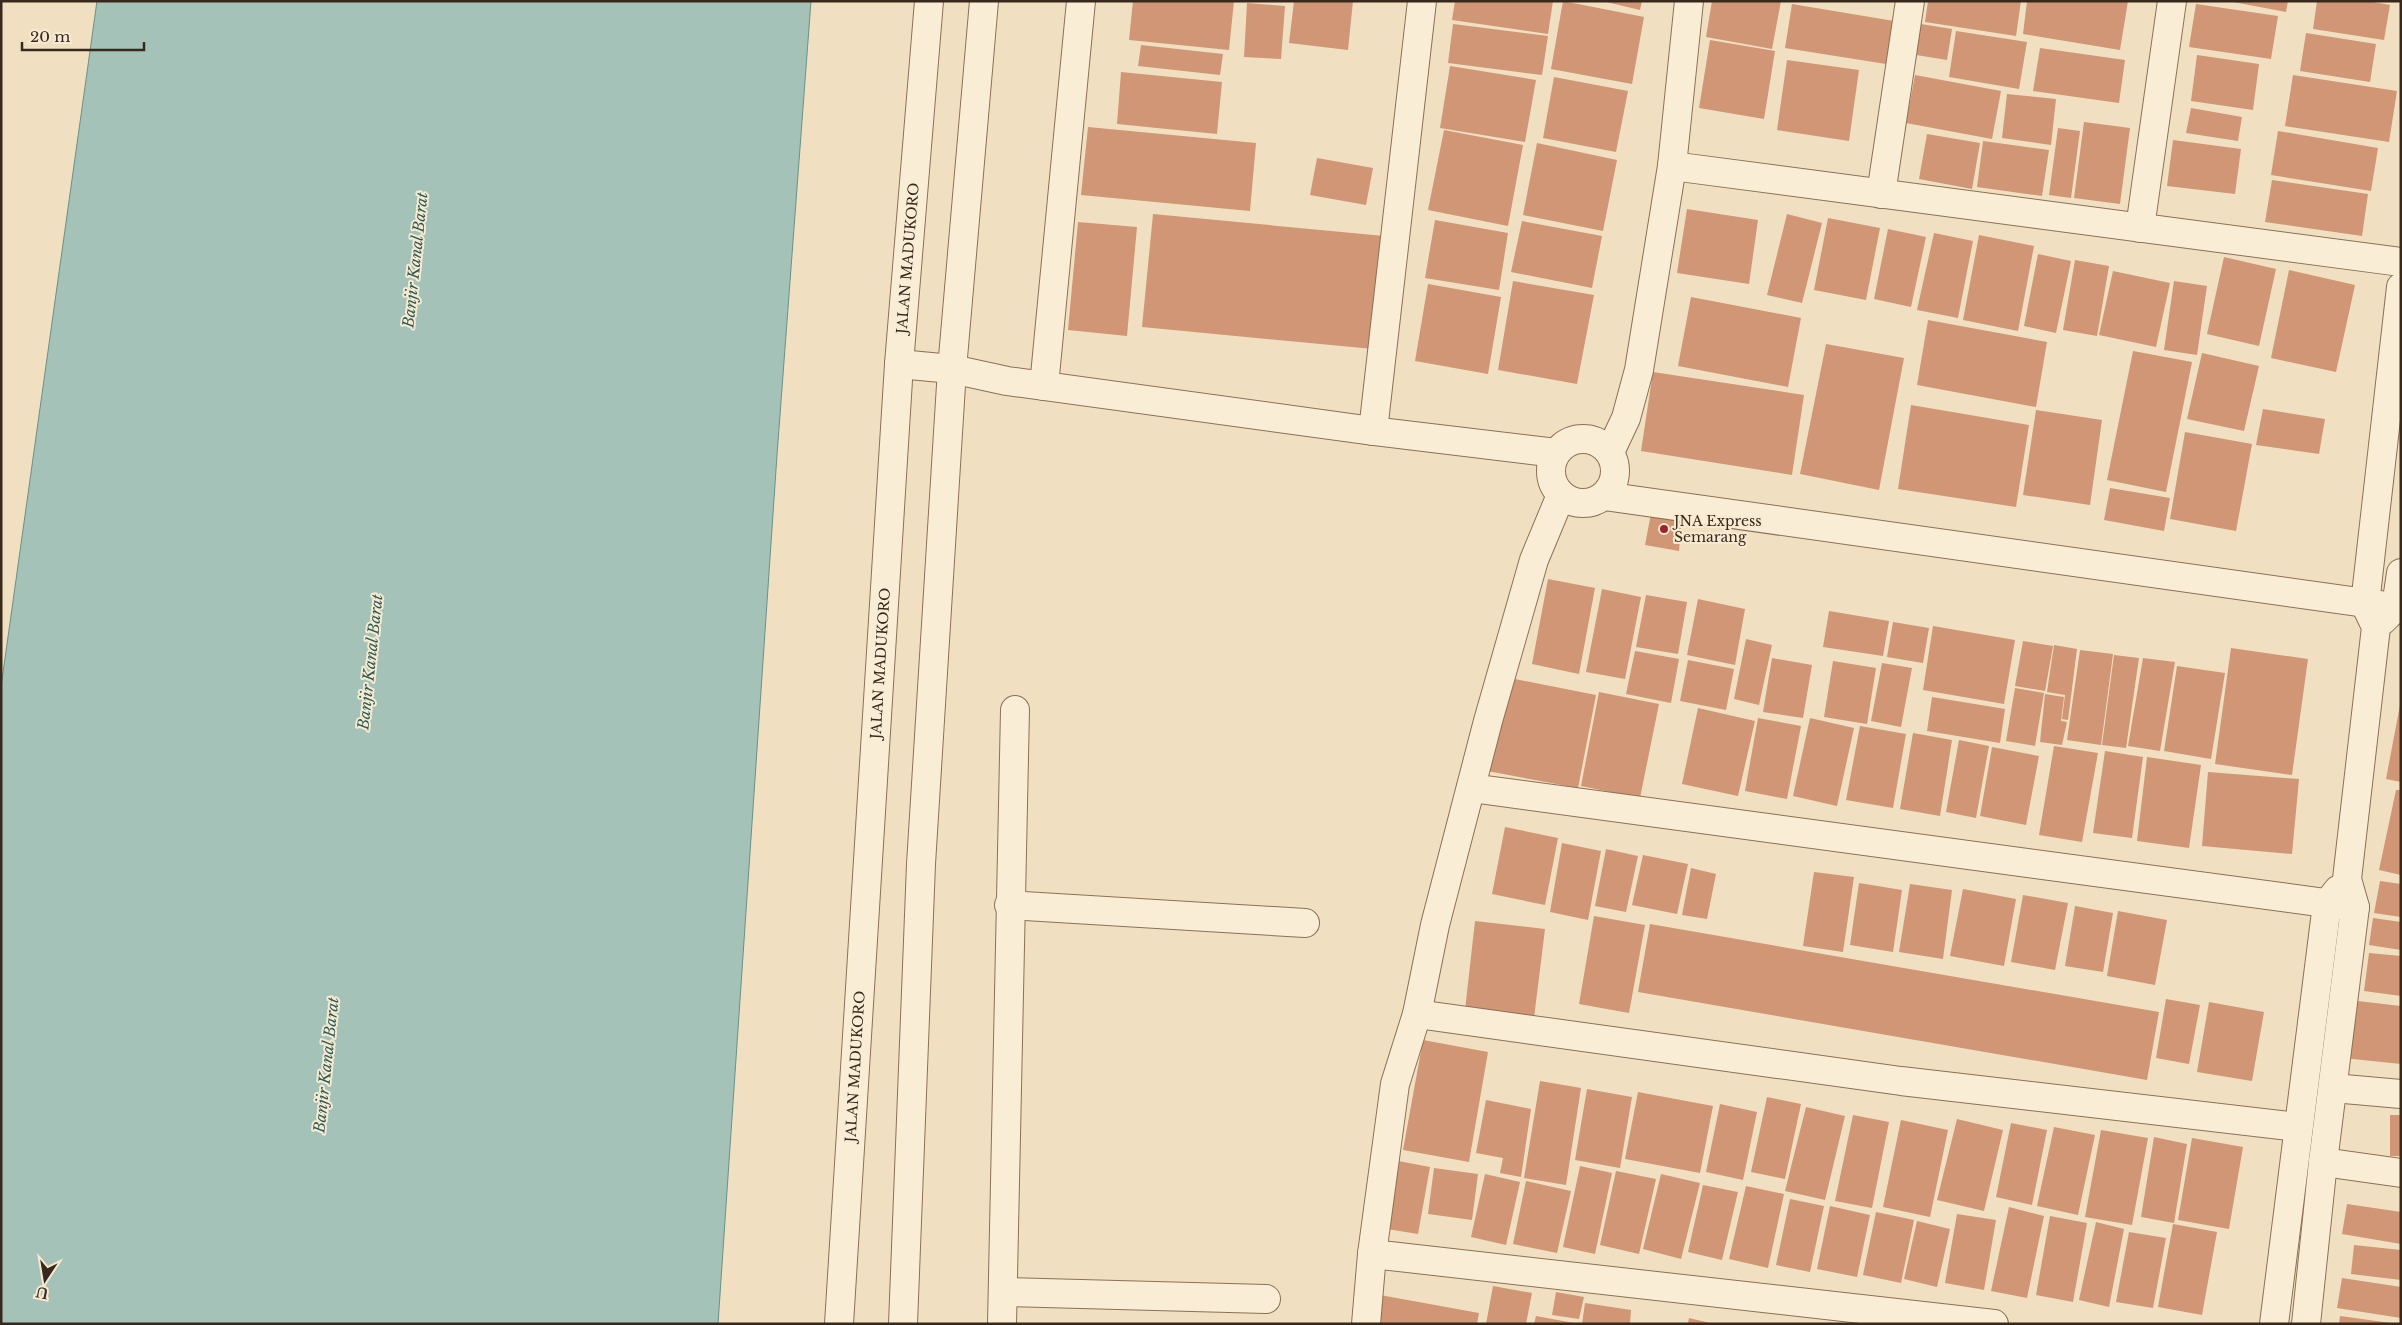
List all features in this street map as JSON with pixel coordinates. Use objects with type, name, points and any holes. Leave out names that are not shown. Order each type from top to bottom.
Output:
[{"type":"street","name":"JALAN MADUKORO","points":[[839,1324],[900,364],[929,1]]},
{"type":"street","points":[[902,1324],[921,864],[952,369],[984,1]]},
{"type":"street","points":[[1044,386],[1081,1]]},
{"type":"street","points":[[1373,431],[1422,1]]},
{"type":"street","points":[[1610,452],[1626,418],[1639,370],[1672,166],[1689,1]]},
{"type":"street","points":[[1880,194],[1910,1]]},
{"type":"street","points":[[2140,228],[2172,1]]},
{"type":"street","points":[[1672,166],[2401,262]]},
{"type":"street","points":[[2306,1324],[2355,908],[2348,879],[2401,287]]},
{"type":"street","points":[[900,364],[952,369],[1044,386],[1373,431],[1556,453]]},
{"type":"street","points":[[1582,438],[1597,442],[1610,452],[1615,463],[1615,475],[1611,487],[1604,496],[1593,502],[1571,501],[1561,495],[1550,475],[1551,464],[1556,453],[1567,443],[1582,438]]},
{"type":"street","points":[[1366,1324],[1372,1254],[1395,1084],[1417,1014],[1435,926],[1534,560],[1561,495]]},
{"type":"street","points":[[1604,496],[2371,615],[2398,607],[2401,573]]},
{"type":"street","points":[[1002,1324],[1009,905],[1015,710]]},
{"type":"street","points":[[1471,788],[2355,908]]},
{"type":"street","points":[[2274,1324],[2327,904],[2348,879]]},
{"type":"street","points":[[1009,905],[1305,923]]},
{"type":"street","points":[[1417,1014],[1900,1082],[2298,1127]]},
{"type":"street","points":[[2333,1088],[2401,1094]]},
{"type":"street","points":[[2324,1162],[2401,1173]]},
{"type":"street","points":[[1372,1254],[1994,1324]]},
{"type":"street","points":[[1003,1292],[1266,1299]]},
{"type":"water","name":"Banjir Kanal Barat","points":[[97,1],[811,1],[777,455],[718,1324],[1,1324],[1,687]]},
{"type":"building","points":[[1133,1],[1234,1],[1229,50],[1129,40]]},
{"type":"building","points":[[1294,1],[1353,1],[1348,50],[1289,43]]},
{"type":"building","points":[[1455,1],[1553,1],[1548,34],[1452,20]]},
{"type":"building","points":[[1563,1],[1644,17],[1632,84],[1551,69]]},
{"type":"building","points":[[1602,1],[1642,1],[1640,10]]},
{"type":"building","points":[[1712,1],[1781,1],[1772,49],[1706,37]]},
{"type":"building","points":[[1928,1],[2021,1],[2016,36],[1925,22]]},
{"type":"building","points":[[2027,1],[2128,1],[2120,50],[2023,34]]},
{"type":"building","points":[[2228,1],[2288,1],[2286,12]]},
{"type":"building","points":[[2317,1],[2368,1],[2390,5],[2384,40],[2313,29]]},
{"type":"building","points":[[1247,3],[1285,6],[1281,59],[1244,57]]},
{"type":"building","points":[[1792,4],[1894,21],[1886,64],[1785,48]]},
{"type":"building","points":[[2196,4],[2278,16],[2271,59],[2189,47]]},
{"type":"building","points":[[1915,23],[1952,29],[1947,60],[1910,54]]},
{"type":"building","points":[[1453,24],[1548,36],[1542,75],[1448,63]]},
{"type":"building","points":[[1956,31],[2027,42],[2019,89],[1949,77]]},
{"type":"building","points":[[2306,33],[2376,44],[2370,82],[2300,71]]},
{"type":"building","points":[[1710,40],[1775,51],[1764,119],[1699,108]]},
{"type":"building","points":[[1141,45],[1223,54],[1220,75],[1138,66]]},
{"type":"building","points":[[2040,48],[2125,60],[2119,103],[2033,91]]},
{"type":"building","points":[[2197,55],[2259,64],[2253,110],[2191,101]]},
{"type":"building","points":[[1787,60],[1859,70],[1849,141],[1777,130]]},
{"type":"building","points":[[1450,66],[1536,80],[1525,142],[1440,128]]},
{"type":"building","points":[[1121,72],[1222,82],[1217,134],[1117,124]]},
{"type":"building","points":[[1915,75],[2001,91],[1992,139],[1906,123]]},
{"type":"building","points":[[2293,75],[2397,91],[2389,142],[2285,126]]},
{"type":"building","points":[[1554,77],[1628,91],[1616,152],[1543,138]]},
{"type":"building","points":[[2007,94],[2056,99],[2051,145],[2002,138]]},
{"type":"building","points":[[2191,108],[2242,117],[2238,141],[2186,133]]},
{"type":"building","points":[[2084,122],[2130,128],[2120,204],[2074,198]]},
{"type":"building","points":[[1088,127],[1256,143],[1250,211],[1081,195]]},
{"type":"building","points":[[2058,128],[2080,131],[2071,198],[2049,195]]},
{"type":"building","points":[[1444,130],[1523,145],[1508,226],[1428,210]]},
{"type":"building","points":[[2278,131],[2378,148],[2371,191],[2271,175]]},
{"type":"building","points":[[1927,134],[1980,143],[1972,189],[1919,179]]},
{"type":"building","points":[[2173,140],[2241,149],[2235,194],[2167,186]]},
{"type":"building","points":[[1983,141],[2049,150],[2042,196],[1977,187]]},
{"type":"building","points":[[1537,143],[1617,160],[1603,231],[1523,215]]},
{"type":"building","points":[[1317,158],[1373,168],[1366,205],[1310,195]]},
{"type":"building","points":[[2272,180],[2368,194],[2362,236],[2265,222]]},
{"type":"building","points":[[1687,209],[1758,220],[1749,284],[1677,273]]},
{"type":"building","points":[[1153,214],[1384,236],[1373,349],[1142,327]]},
{"type":"building","points":[[1787,214],[1822,223],[1802,303],[1767,295]]},
{"type":"building","points":[[1828,218],[1880,228],[1866,300],[1814,290]]},
{"type":"building","points":[[1435,220],[1508,233],[1499,290],[1425,278]]},
{"type":"building","points":[[1522,221],[1602,236],[1592,288],[1511,272]]},
{"type":"building","points":[[1078,222],[1137,227],[1127,336],[1068,330]]},
{"type":"building","points":[[1888,229],[1926,237],[1911,307],[1874,299]]},
{"type":"building","points":[[1934,233],[1973,241],[1958,318],[1917,310]]},
{"type":"building","points":[[1979,235],[2034,246],[2018,331],[1963,320]]},
{"type":"building","points":[[2038,254],[2071,261],[2056,333],[2024,326]]},
{"type":"building","points":[[2224,257],[2276,269],[2259,346],[2207,334]]},
{"type":"building","points":[[2075,260],[2109,266],[2097,336],[2063,330]]},
{"type":"building","points":[[2289,270],[2355,285],[2336,372],[2271,358]]},
{"type":"building","points":[[2113,271],[2170,283],[2156,347],[2099,335]]},
{"type":"building","points":[[1513,281],[1594,295],[1577,384],[1498,370]]},
{"type":"building","points":[[2174,281],[2207,286],[2197,355],[2164,350]]},
{"type":"building","points":[[1428,284],[1501,297],[1488,374],[1415,361]]},
{"type":"building","points":[[1691,297],[1801,318],[1788,387],[1678,366]]},
{"type":"building","points":[[1928,320],[2047,342],[2036,407],[1917,385]]},
{"type":"building","points":[[1826,344],[1904,358],[1879,490],[1800,474]]},
{"type":"building","points":[[2133,351],[2192,362],[2166,492],[2107,480]]},
{"type":"building","points":[[2202,353],[2259,366],[2244,431],[2187,419]]},
{"type":"building","points":[[1653,372],[1804,395],[1792,475],[1641,451]]},
{"type":"building","points":[[1911,405],[2029,425],[2016,507],[1898,489]]},
{"type":"building","points":[[2263,409],[2325,419],[2319,454],[2256,445]]},
{"type":"building","points":[[2036,410],[2102,420],[2090,505],[2023,495]]},
{"type":"building","points":[[2185,432],[2252,444],[2236,531],[2170,519]]},
{"type":"building","points":[[2110,488],[2170,498],[2164,531],[2104,520]]},
{"type":"building","name":"JNA Express Semarang","points":[[1652,508],[1682,513],[1679,551],[1645,545]]},
{"type":"building","points":[[1548,579],[1595,588],[1579,674],[1532,664]]},
{"type":"building","points":[[1602,589],[1641,597],[1625,679],[1586,672]]},
{"type":"building","points":[[1646,595],[1687,602],[1678,654],[1636,647]]},
{"type":"building","points":[[1698,599],[1745,609],[1735,665],[1687,655]]},
{"type":"building","points":[[1829,611],[1889,621],[1883,656],[1823,647]]},
{"type":"building","points":[[1893,622],[1929,628],[1923,663],[1887,657]]},
{"type":"building","points":[[1933,626],[2015,640],[2004,704],[1923,690]]},
{"type":"building","points":[[1746,639],[1772,645],[1759,705],[1734,699]]},
{"type":"building","points":[[2023,641],[2053,646],[2045,691],[2015,686]]},
{"type":"building","points":[[2054,645],[2077,649],[2068,720],[2062,719],[2065,695],[2047,692]]},
{"type":"building","points":[[2231,648],[2308,659],[2292,775],[2215,764]]},
{"type":"building","points":[[2080,650],[2113,654],[2101,745],[2067,740]]},
{"type":"building","points":[[1635,651],[1679,659],[1671,703],[1626,694]]},
{"type":"building","points":[[2114,655],[2139,658],[2126,748],[2102,745]]},
{"type":"building","points":[[1772,658],[1812,665],[1803,718],[1763,712]]},
{"type":"building","points":[[2143,658],[2175,662],[2160,751],[2128,746]]},
{"type":"building","points":[[1688,660],[1734,669],[1726,710],[1680,701]]},
{"type":"building","points":[[1833,661],[1876,668],[1867,724],[1824,717]]},
{"type":"building","points":[[1882,663],[1912,668],[1901,727],[1871,721]]},
{"type":"building","points":[[2177,666],[2225,673],[2211,759],[2164,751]]},
{"type":"building","points":[[1505,677],[1596,695],[1578,788],[1487,771]]},
{"type":"building","points":[[2015,688],[2044,693],[2035,746],[2006,741]]},
{"type":"building","points":[[1599,692],[1659,704],[1640,798],[1581,786]]},
{"type":"building","points":[[2045,694],[2064,697],[2061,721],[2067,722],[2062,745],[2040,742]]},
{"type":"building","points":[[1932,697],[2005,709],[2000,743],[1927,731]]},
{"type":"building","points":[[2401,705],[2401,782],[2386,779]]},
{"type":"building","points":[[1698,708],[1755,721],[1738,796],[1682,784]]},
{"type":"building","points":[[1758,718],[1801,726],[1787,799],[1745,791]]},
{"type":"building","points":[[1810,718],[1854,728],[1837,806],[1793,796]]},
{"type":"building","points":[[1860,726],[1906,734],[1893,808],[1846,800]]},
{"type":"building","points":[[1913,733],[1952,740],[1940,816],[1900,809]]},
{"type":"building","points":[[1959,740],[1989,746],[1976,818],[1946,812]]},
{"type":"building","points":[[2054,746],[2098,753],[2082,842],[2039,835]]},
{"type":"building","points":[[1992,747],[2039,756],[2026,825],[1980,816]]},
{"type":"building","points":[[2105,751],[2143,757],[2132,838],[2093,833]]},
{"type":"building","points":[[2147,757],[2201,765],[2189,848],[2137,841]]},
{"type":"building","points":[[2208,772],[2299,779],[2292,854],[2202,846]]},
{"type":"building","points":[[2396,790],[2401,790],[2401,875],[2379,870]]},
{"type":"building","points":[[1505,827],[1558,838],[1545,905],[1492,894]]},
{"type":"building","points":[[1562,843],[1601,851],[1588,920],[1550,912]]},
{"type":"building","points":[[1606,849],[1638,856],[1626,912],[1595,906]]},
{"type":"building","points":[[1643,855],[1688,864],[1677,914],[1632,905]]},
{"type":"building","points":[[1691,868],[1716,874],[1707,919],[1682,915]]},
{"type":"building","points":[[1814,872],[1854,877],[1843,952],[1803,946]]},
{"type":"building","points":[[2380,881],[2401,884],[2401,917],[2374,913]]},
{"type":"building","points":[[1859,883],[1902,890],[1893,952],[1850,945]]},
{"type":"building","points":[[1910,884],[1952,890],[1943,959],[1899,952]]},
{"type":"building","points":[[1963,889],[2016,899],[2004,966],[1950,956]]},
{"type":"building","points":[[2023,895],[2068,903],[2055,970],[2011,962]]},
{"type":"building","points":[[2075,906],[2113,913],[2103,972],[2065,966]]},
{"type":"building","points":[[2118,911],[2167,920],[2155,985],[2107,976]]},
{"type":"building","points":[[1594,916],[1645,925],[1629,1013],[1579,1004]]},
{"type":"building","points":[[2373,918],[2401,922],[2401,950],[2369,945]]},
{"type":"building","points":[[1475,921],[1545,929],[1534,1018],[1465,1010]]},
{"type":"building","points":[[1650,924],[2159,1012],[2147,1080],[1638,992]]},
{"type":"building","points":[[2369,953],[2401,956],[2401,996],[2364,991]]},
{"type":"building","points":[[2166,999],[2200,1005],[2189,1064],[2156,1058]]},
{"type":"building","points":[[2349,1000],[2401,1006],[2401,1064],[2343,1058]]},
{"type":"building","points":[[2209,1002],[2264,1012],[2252,1081],[2197,1072]]},
{"type":"building","points":[[1423,1040],[1488,1052],[1469,1162],[1403,1150]]},
{"type":"building","points":[[1540,1081],[1581,1088],[1566,1185],[1524,1178]]},
{"type":"building","points":[[1587,1089],[1632,1097],[1620,1168],[1575,1160]]},
{"type":"building","points":[[1638,1092],[1713,1106],[1700,1173],[1625,1159]]},
{"type":"building","points":[[1767,1097],[1801,1104],[1785,1179],[1751,1172]]},
{"type":"building","points":[[1486,1100],[1531,1109],[1521,1177],[1500,1173],[1503,1158],[1476,1153]]},
{"type":"building","points":[[1720,1104],[1757,1112],[1743,1180],[1706,1172]]},
{"type":"building","points":[[1806,1107],[1845,1116],[1825,1200],[1785,1191]]},
{"type":"building","points":[[1853,1115],[1889,1122],[1872,1208],[1835,1201]]},
{"type":"building","points":[[2390,1115],[2401,1115],[2401,1156],[2390,1156]]},
{"type":"building","points":[[1957,1119],[2003,1130],[1984,1211],[1937,1200]]},
{"type":"building","points":[[1901,1120],[1948,1130],[1930,1217],[1883,1207]]},
{"type":"building","points":[[2011,1123],[2047,1130],[2032,1205],[1996,1197]]},
{"type":"building","points":[[2054,1127],[2095,1135],[2078,1215],[2037,1206]]},
{"type":"building","points":[[2101,1130],[2148,1138],[2132,1225],[2085,1217]]},
{"type":"building","points":[[2154,1137],[2187,1144],[2174,1223],[2141,1217]]},
{"type":"building","points":[[2192,1138],[2243,1147],[2229,1229],[2178,1220]]},
{"type":"building","points":[[1393,1160],[1430,1167],[1418,1234],[1381,1228]]},
{"type":"building","points":[[1580,1166],[1612,1173],[1595,1254],[1563,1247]]},
{"type":"building","points":[[1434,1168],[1478,1174],[1472,1220],[1428,1214]]},
{"type":"building","points":[[1616,1171],[1656,1179],[1639,1254],[1600,1245]]},
{"type":"building","points":[[1485,1174],[1520,1182],[1506,1245],[1471,1237]]},
{"type":"building","points":[[1661,1174],[1700,1183],[1681,1259],[1643,1249]]},
{"type":"building","points":[[1526,1181],[1571,1191],[1557,1253],[1513,1244]]},
{"type":"building","points":[[1703,1185],[1738,1192],[1722,1260],[1688,1252]]},
{"type":"building","points":[[1746,1186],[1784,1194],[1768,1268],[1729,1259]]},
{"type":"building","points":[[1790,1199],[1824,1206],[1810,1272],[1776,1265]]},
{"type":"building","points":[[2347,1204],[2401,1212],[2401,1244],[2342,1234]]},
{"type":"building","points":[[1830,1206],[1870,1215],[1857,1277],[1817,1269]]},
{"type":"building","points":[[2009,1207],[2044,1216],[2027,1298],[1991,1291]]},
{"type":"building","points":[[1876,1212],[1914,1220],[1901,1283],[1863,1275]]},
{"type":"building","points":[[1957,1214],[1996,1220],[1984,1290],[1945,1283]]},
{"type":"building","points":[[2050,1216],[2087,1223],[2073,1302],[2036,1295]]},
{"type":"building","points":[[1917,1221],[1950,1229],[1937,1287],[1904,1279]]},
{"type":"building","points":[[2096,1222],[2124,1229],[2109,1307],[2079,1300]]},
{"type":"building","points":[[2173,1224],[2217,1232],[2202,1315],[2158,1307]]},
{"type":"building","points":[[2129,1232],[2166,1238],[2153,1308],[2116,1302]]},
{"type":"building","points":[[2354,1245],[2401,1250],[2401,1280],[2351,1274]]},
{"type":"building","points":[[2342,1278],[2401,1287],[2401,1318],[2337,1308]]},
{"type":"building","points":[[1493,1286],[1532,1293],[1526,1324],[1486,1324]]},
{"type":"building","points":[[1556,1292],[1584,1297],[1579,1319],[1552,1315]]},
{"type":"building","points":[[1380,1295],[1479,1313],[1477,1324],[1375,1324]]},
{"type":"building","points":[[1585,1303],[1631,1310],[1630,1324],[1582,1324]]},
{"type":"building","points":[[1536,1316],[1574,1323],[1574,1324],[1534,1324]]},
{"type":"building","points":[[2340,1316],[2391,1323],[2391,1324],[2339,1324]]},
{"type":"building","points":[[1689,1318],[1710,1323],[1688,1324]]},
{"type":"place","name":"JNA Express Semarang","points":[[1664,529]]}]
